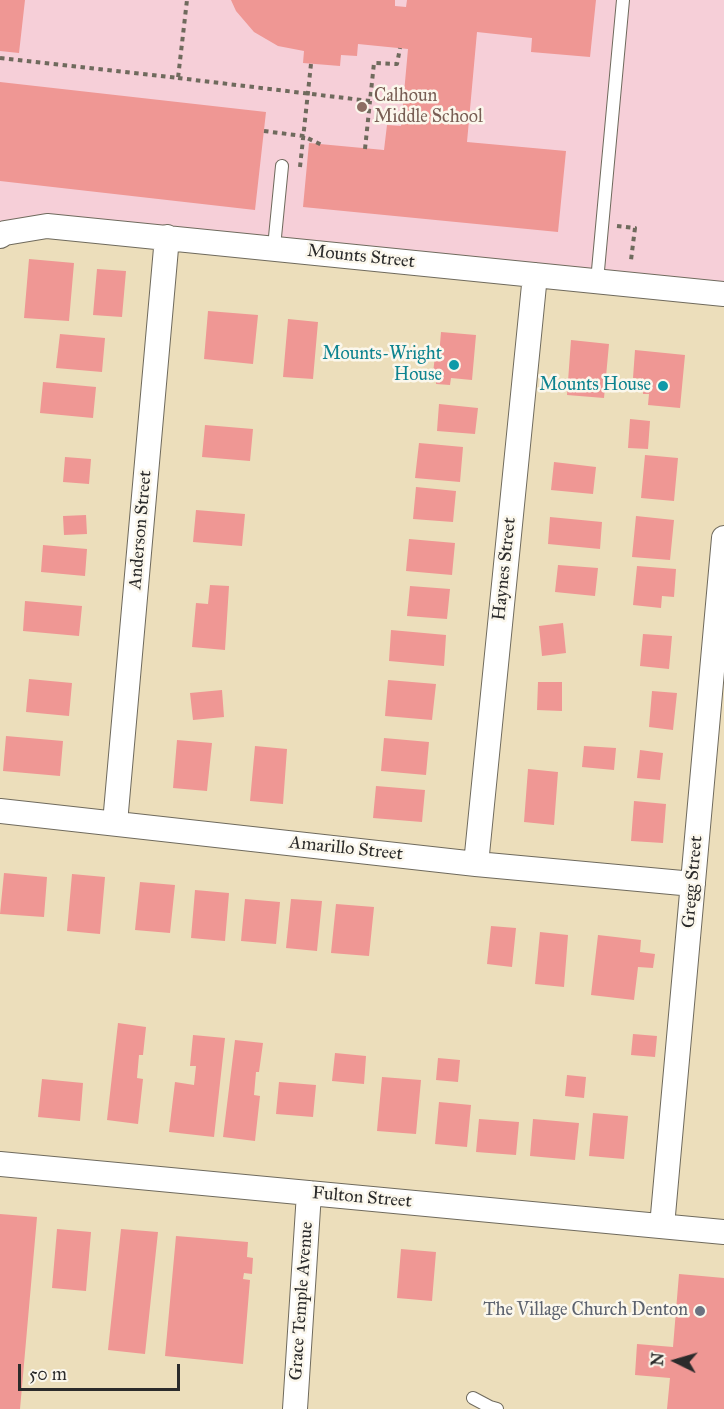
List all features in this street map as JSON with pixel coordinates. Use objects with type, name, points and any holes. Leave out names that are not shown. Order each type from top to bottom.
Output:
[{"type":"street","name":"Mounts Street","points":[[0,236],[5,233],[47,226],[724,294]]},
{"type":"street","name":"Anderson Street","points":[[115,823],[167,237]]},
{"type":"street","name":"Haynes Street","points":[[476,864],[535,275]]},
{"type":"street","name":"Gregg Street","points":[[662,1226],[724,538]]},
{"type":"street","name":"Amarillo Street","points":[[0,811],[476,864],[693,884]]},
{"type":"street","name":"Fulton Street","points":[[0,1164],[724,1232]]},
{"type":"street","name":"Grace Temple Avenue","points":[[295,1409],[309,1193]]},
{"type":"lane","points":[[597,281],[623,0]]},
{"type":"lane","points":[[274,248],[282,166]]},
{"type":"lane","points":[[473,1398],[492,1408]]},
{"type":"path","points":[[178,78],[187,0]]},
{"type":"path","points":[[365,149],[374,63],[397,64],[400,48]]},
{"type":"path","points":[[0,58],[370,101]]},
{"type":"path","points":[[300,168],[311,64]]},
{"type":"path","points":[[264,131],[303,136],[322,145]]},
{"type":"path","points":[[631,260],[635,228]]},
{"type":"shaded area","name":"Calhoun Middle School","points":[[0,0],[724,0],[724,283],[45,214],[0,238]]},
{"type":"building","points":[[0,0],[25,0],[19,53],[0,51]]},
{"type":"building","points":[[231,0],[395,0],[395,6],[406,7],[407,0],[596,0],[590,57],[531,52],[532,38],[477,32],[467,142],[566,151],[558,232],[303,207],[309,143],[384,150],[387,125],[401,126],[408,49],[358,44],[357,56],[341,55],[340,66],[303,63],[304,51],[278,46],[254,32],[236,11]]},
{"type":"building","points":[[0,82],[266,112],[255,210],[0,181]]},
{"type":"building","points":[[29,259],[74,263],[69,321],[24,318]]},
{"type":"building","points":[[97,269],[126,271],[122,317],[93,315]]},
{"type":"building","points":[[208,311],[258,315],[253,364],[204,359]]},
{"type":"building","points":[[288,319],[318,322],[313,379],[283,377]]},
{"type":"building","name":"Mounts-Wright House","points":[[441,332],[476,335],[472,380],[451,378],[450,385],[436,384],[437,373],[433,373],[435,356],[439,356]]},
{"type":"building","points":[[60,334],[105,338],[102,372],[56,368]]},
{"type":"building","points":[[571,340],[609,344],[604,398],[567,395]]},
{"type":"building","name":"Mounts House","points":[[635,350],[685,355],[680,408],[648,405],[649,394],[643,394],[644,379],[633,378]]},
{"type":"building","points":[[43,382],[96,387],[93,418],[40,413]]},
{"type":"building","points":[[439,404],[478,408],[475,434],[437,431]]},
{"type":"building","points":[[630,419],[650,421],[648,449],[628,448]]},
{"type":"building","points":[[205,425],[253,429],[250,461],[202,457]]},
{"type":"building","points":[[419,443],[463,447],[460,482],[415,478]]},
{"type":"building","points":[[645,455],[678,458],[674,501],[641,498]]},
{"type":"building","points":[[65,457],[91,459],[89,484],[63,482]]},
{"type":"building","points":[[554,462],[596,467],[593,494],[551,490]]},
{"type":"building","points":[[416,487],[456,491],[453,522],[413,519]]},
{"type":"building","points":[[196,510],[245,514],[242,546],[193,542]]},
{"type":"building","points":[[86,515],[87,534],[64,535],[63,516]]},
{"type":"building","points":[[636,516],[674,520],[670,560],[632,557]]},
{"type":"building","points":[[550,517],[602,522],[600,549],[548,544]]},
{"type":"building","points":[[409,539],[455,543],[452,575],[406,571]]},
{"type":"building","points":[[43,545],[87,549],[85,576],[41,572]]},
{"type":"building","points":[[558,565],[598,568],[595,596],[555,592]]},
{"type":"building","points":[[637,566],[676,569],[674,597],[662,596],[661,608],[633,605]]},
{"type":"building","points":[[210,585],[229,586],[225,650],[192,647],[196,603],[208,604]]},
{"type":"building","points":[[410,586],[450,589],[447,619],[407,616]]},
{"type":"building","points":[[25,601],[82,606],[79,636],[23,631]]},
{"type":"building","points":[[563,623],[566,653],[542,656],[539,626]]},
{"type":"building","points":[[391,630],[446,635],[444,666],[389,661]]},
{"type":"building","points":[[643,634],[672,636],[669,669],[640,666]]},
{"type":"building","points":[[29,679],[72,683],[69,716],[26,712]]},
{"type":"building","points":[[388,680],[436,684],[432,720],[385,716]]},
{"type":"building","points":[[538,682],[562,682],[562,711],[537,710]]},
{"type":"building","points":[[222,690],[224,717],[193,720],[190,693]]},
{"type":"building","points":[[652,691],[677,693],[673,730],[649,727]]},
{"type":"building","points":[[6,736],[63,741],[60,776],[3,771]]},
{"type":"building","points":[[384,738],[429,742],[426,775],[381,771]]},
{"type":"building","points":[[177,740],[212,743],[207,791],[173,788]]},
{"type":"building","points":[[255,746],[287,749],[283,804],[250,801]]},
{"type":"building","points":[[584,746],[616,748],[614,770],[582,767]]},
{"type":"building","points":[[640,750],[663,753],[660,780],[637,778]]},
{"type":"building","points":[[528,769],[558,772],[554,825],[524,822]]},
{"type":"building","points":[[376,786],[425,790],[422,822],[373,818]]},
{"type":"building","points":[[634,801],[666,804],[663,843],[631,841]]},
{"type":"building","points":[[4,873],[47,877],[44,917],[0,914]]},
{"type":"building","points":[[72,874],[105,877],[100,934],[67,931]]},
{"type":"building","points":[[140,882],[175,885],[170,933],[135,930]]},
{"type":"building","points":[[195,890],[229,893],[225,941],[191,938]]},
{"type":"building","points":[[245,899],[280,902],[276,944],[241,941]]},
{"type":"building","points":[[291,899],[322,901],[317,951],[286,948]]},
{"type":"building","points":[[336,904],[374,907],[369,956],[331,953]]},
{"type":"building","points":[[491,926],[516,928],[512,967],[487,964]]},
{"type":"building","points":[[540,932],[568,935],[564,987],[535,984]]},
{"type":"building","points":[[598,935],[641,940],[640,952],[655,954],[653,968],[638,967],[634,1000],[591,995]]},
{"type":"building","points":[[118,1023],[146,1027],[143,1055],[139,1055],[137,1078],[143,1079],[138,1124],[107,1120]]},
{"type":"building","points":[[633,1034],[657,1036],[655,1057],[631,1055]]},
{"type":"building","points":[[193,1035],[225,1038],[214,1137],[169,1132],[175,1082],[194,1085],[196,1066],[190,1066]]},
{"type":"building","points":[[235,1040],[263,1043],[259,1072],[256,1072],[254,1095],[260,1096],[255,1141],[223,1137]]},
{"type":"building","points":[[335,1053],[366,1056],[364,1084],[332,1081]]},
{"type":"building","points":[[438,1058],[460,1060],[458,1082],[436,1080]]},
{"type":"building","points":[[567,1075],[586,1077],[584,1098],[565,1096]]},
{"type":"building","points":[[382,1077],[421,1080],[416,1134],[377,1131]]},
{"type":"building","points":[[42,1079],[83,1083],[80,1121],[38,1117]]},
{"type":"building","points":[[279,1082],[316,1085],[313,1117],[276,1114]]},
{"type":"building","points":[[439,1102],[471,1105],[467,1147],[435,1144]]},
{"type":"building","points":[[593,1113],[628,1116],[624,1159],[589,1156]]},
{"type":"building","points":[[479,1119],[519,1122],[516,1155],[476,1152]]},
{"type":"building","points":[[533,1119],[579,1123],[575,1160],[530,1156]]},
{"type":"building","points":[[0,1214],[37,1217],[20,1409],[0,1409]]},
{"type":"building","points":[[57,1229],[91,1232],[86,1291],[52,1288]]},
{"type":"building","points":[[121,1229],[158,1232],[145,1354],[108,1350]]},
{"type":"building","points":[[176,1236],[248,1242],[247,1257],[253,1258],[252,1274],[244,1273],[243,1279],[250,1280],[243,1364],[165,1356]]},
{"type":"building","points":[[401,1249],[436,1252],[432,1301],[397,1298]]},
{"type":"building","name":"The Village Church Denton","points":[[679,1274],[724,1278],[724,1409],[667,1409],[670,1378],[635,1375],[637,1344],[673,1347]]},
{"type":"place","name":"Calhoun Middle School","points":[[362,107]]},
{"type":"place","name":"Mounts-Wright House","points":[[454,365]]},
{"type":"place","name":"Mounts House","points":[[663,386]]},
{"type":"place","name":"The Village Church Denton","points":[[700,1311]]}]
